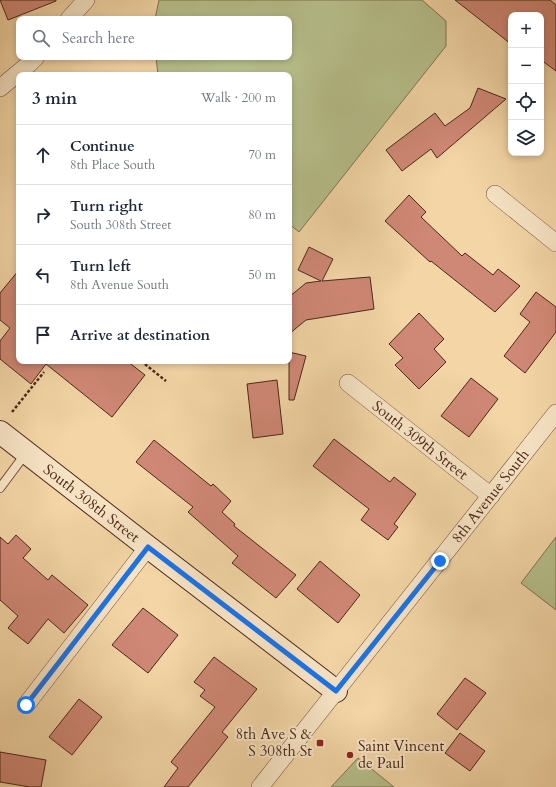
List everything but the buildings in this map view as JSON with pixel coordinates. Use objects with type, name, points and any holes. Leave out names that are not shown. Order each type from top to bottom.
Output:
[{"type":"street","points":[[73,16],[86,0]]},
{"type":"street","points":[[19,72],[33,60]]},
{"type":"street","points":[[0,88],[16,75]]},
{"type":"street","points":[[495,194],[556,243]]},
{"type":"street","name":"South 309th Street","points":[[348,383],[491,496]]},
{"type":"street","name":"8th Avenue South","points":[[260,787],[556,413]]},
{"type":"street","name":"South 308th Street","points":[[0,432],[336,691]]},
{"type":"street","points":[[26,705],[148,547]]},
{"type":"lane","points":[[0,488],[27,452]]},
{"type":"path","points":[[145,364],[166,381]]},
{"type":"path","points":[[12,412],[44,372]]},
{"type":"green space","points":[[159,0],[422,0],[446,21],[446,46],[299,232],[292,226],[292,72],[158,72],[156,60],[292,60],[292,16],[156,16]]},
{"type":"green space","points":[[556,537],[556,610],[521,583]]},
{"type":"green space","points":[[358,758],[394,787],[331,787]]},
{"type":"place","name":"8th Ave S & S 308th St","points":[[320,743]]},
{"type":"place","name":"Saint Vincent de Paul","points":[[350,755]]},
{"type":"route","points":[[26,705],[148,547],[336,691],[440,561]]}]
